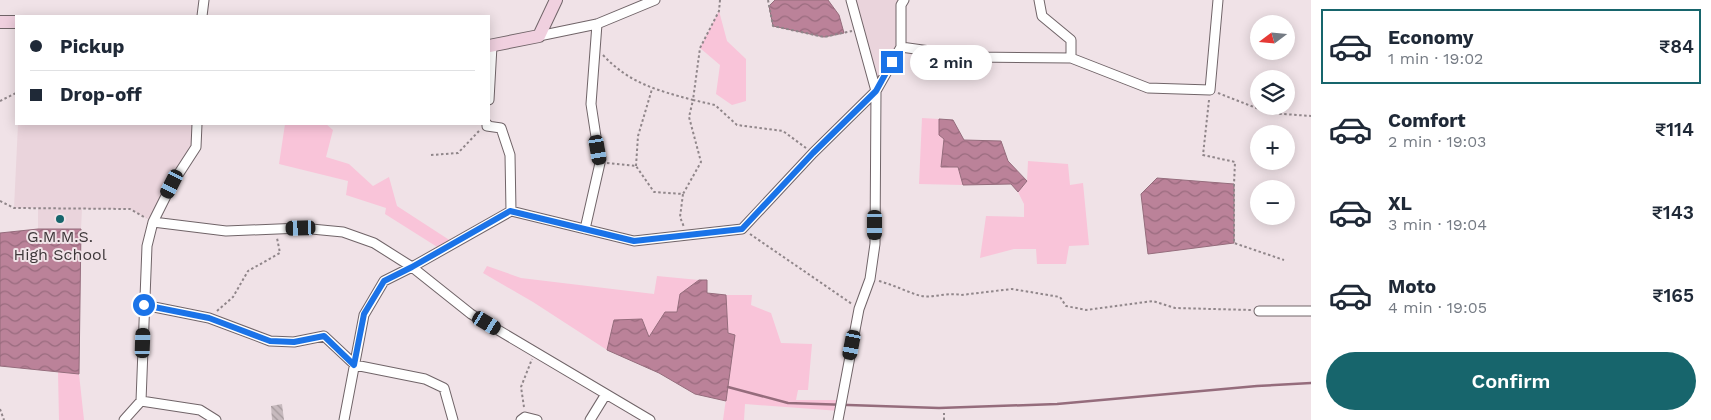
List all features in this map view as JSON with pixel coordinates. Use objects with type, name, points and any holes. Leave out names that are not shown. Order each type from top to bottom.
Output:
[{"type":"main road","points":[[490,46],[539,36],[556,0]]},
{"type":"main road","points":[[0,22],[15,22]]},
{"type":"street","points":[[202,15],[204,0]]},
{"type":"street","points":[[539,36],[597,24],[655,0]]},
{"type":"street","points":[[838,420],[859,309],[870,279],[875,244],[876,91],[851,0]]},
{"type":"street","points":[[344,420],[364,314],[384,281],[510,211],[634,241],[742,229],[813,153],[876,91],[901,47],[901,5],[904,0]]},
{"type":"street","points":[[1039,0],[1042,16],[1071,40],[1070,58]]},
{"type":"street","points":[[901,47],[973,57],[1070,58],[1148,88],[1210,90],[1218,0]]},
{"type":"street","points":[[585,229],[600,162],[591,104],[597,24]]},
{"type":"street","points":[[124,420],[141,401],[147,246],[153,222],[172,184],[196,147],[197,125]]},
{"type":"street","points":[[487,125],[500,128],[510,155],[510,211]]},
{"type":"street","points":[[153,222],[226,231],[301,228],[343,232],[374,243],[412,267],[472,314],[650,420]]},
{"type":"street","points":[[144,305],[209,318],[270,341],[294,342],[324,336],[354,365],[425,379],[444,388],[453,420]]},
{"type":"street","points":[[1259,311],[1311,311]]},
{"type":"street","points":[[590,420],[606,394]]},
{"type":"street","points":[[141,401],[200,410],[216,420]]},
{"type":"street","points":[[523,419],[537,420]]},
{"type":"path","points":[[687,235],[680,217],[683,194],[701,162],[689,117],[700,48],[719,11],[720,0]]},
{"type":"path","points":[[768,0],[773,26],[824,37],[844,33]]},
{"type":"path","points":[[596,47],[616,69],[652,89],[714,105],[737,125],[783,131],[813,153]]},
{"type":"path","points":[[652,89],[638,136],[636,166],[654,192],[683,194]]},
{"type":"path","points":[[1284,260],[1234,244],[1235,162],[1203,155],[1210,90],[1269,112],[1311,116]]},
{"type":"path","points":[[0,101],[15,94]]},
{"type":"path","points":[[431,155],[458,153],[475,134],[487,125]]},
{"type":"path","points":[[600,162],[636,166]]},
{"type":"path","points":[[0,201],[14,208],[130,210],[153,222]]},
{"type":"path","points":[[209,318],[233,297],[248,271],[280,252],[275,229]]},
{"type":"path","points":[[742,229],[859,309]]},
{"type":"path","points":[[870,279],[894,285],[922,296],[955,293],[962,295],[1012,289],[1060,297],[1066,306],[1086,310],[1153,301],[1175,308],[1233,308],[1259,311]]},
{"type":"path","points":[[523,419],[521,387],[535,352]]},
{"type":"path","points":[[0,409],[4,420]]},
{"type":"path","points":[[944,413],[944,420]]},
{"type":"shaded area","points":[[851,0],[904,0],[901,47],[876,91]]},
{"type":"shaded area","points":[[719,11],[727,41],[746,59],[746,101],[732,105],[716,94],[720,65],[700,48]]},
{"type":"shaded area","points":[[922,118],[939,119],[939,135],[945,139],[941,167],[958,167],[963,185],[919,184]]},
{"type":"shaded area","points":[[18,125],[197,125],[196,147],[153,222],[130,209],[82,209],[81,229],[38,229],[38,208],[14,208]]},
{"type":"shaded area","points":[[285,125],[327,125],[333,130],[326,157],[349,164],[373,186],[389,177],[397,206],[454,243],[442,250],[385,214],[386,208],[346,195],[348,181],[279,164]]},
{"type":"shaded area","points":[[1028,161],[1068,164],[1070,185],[1083,183],[1089,245],[1069,246],[1066,264],[1037,264],[1036,249],[1014,249],[980,258],[986,216],[1024,217],[1024,204],[1018,192],[1027,181]]},
{"type":"shaded area","points":[[487,266],[521,278],[654,294],[657,276],[699,280],[680,294],[677,312],[649,338],[614,320],[607,350],[533,302],[483,273]]},
{"type":"shaded area","points":[[726,295],[752,295],[751,305],[771,313],[781,343],[812,344],[808,390],[798,390],[796,400],[841,400],[840,411],[745,404],[744,420],[723,420],[735,335],[728,333]]},
{"type":"shaded area","points":[[58,372],[79,374],[84,420],[59,420]]},
{"type":"water","points":[[775,0],[828,0],[839,15],[844,33],[824,37],[773,26],[769,6]]},
{"type":"water","points":[[939,119],[953,120],[964,140],[1001,141],[1008,161],[1027,181],[1018,192],[1011,184],[963,185],[958,167],[941,167],[944,139],[939,135]]},
{"type":"water","points":[[1157,178],[1234,184],[1234,243],[1148,254],[1141,194]]},
{"type":"water","points":[[38,229],[81,229],[79,374],[0,366],[0,233]]},
{"type":"water","points":[[699,280],[707,280],[707,293],[726,295],[728,333],[735,335],[726,401],[695,394],[659,373],[607,350],[614,320],[642,319],[649,337],[665,312],[677,312],[680,294]]},
{"type":"building","points":[[282,404],[284,420],[272,420],[271,406]]},
{"type":"waterway","points":[[728,387],[788,403],[939,408],[1057,404],[1311,383]]},
{"type":"place","name":"G.M.M.S. High School","points":[[60,219]]},
{"type":"route","points":[[144,305],[209,318],[270,341],[294,342],[324,336],[354,365],[364,314],[384,281],[510,211],[634,241],[742,229],[813,153],[876,91],[892,62]]}]
